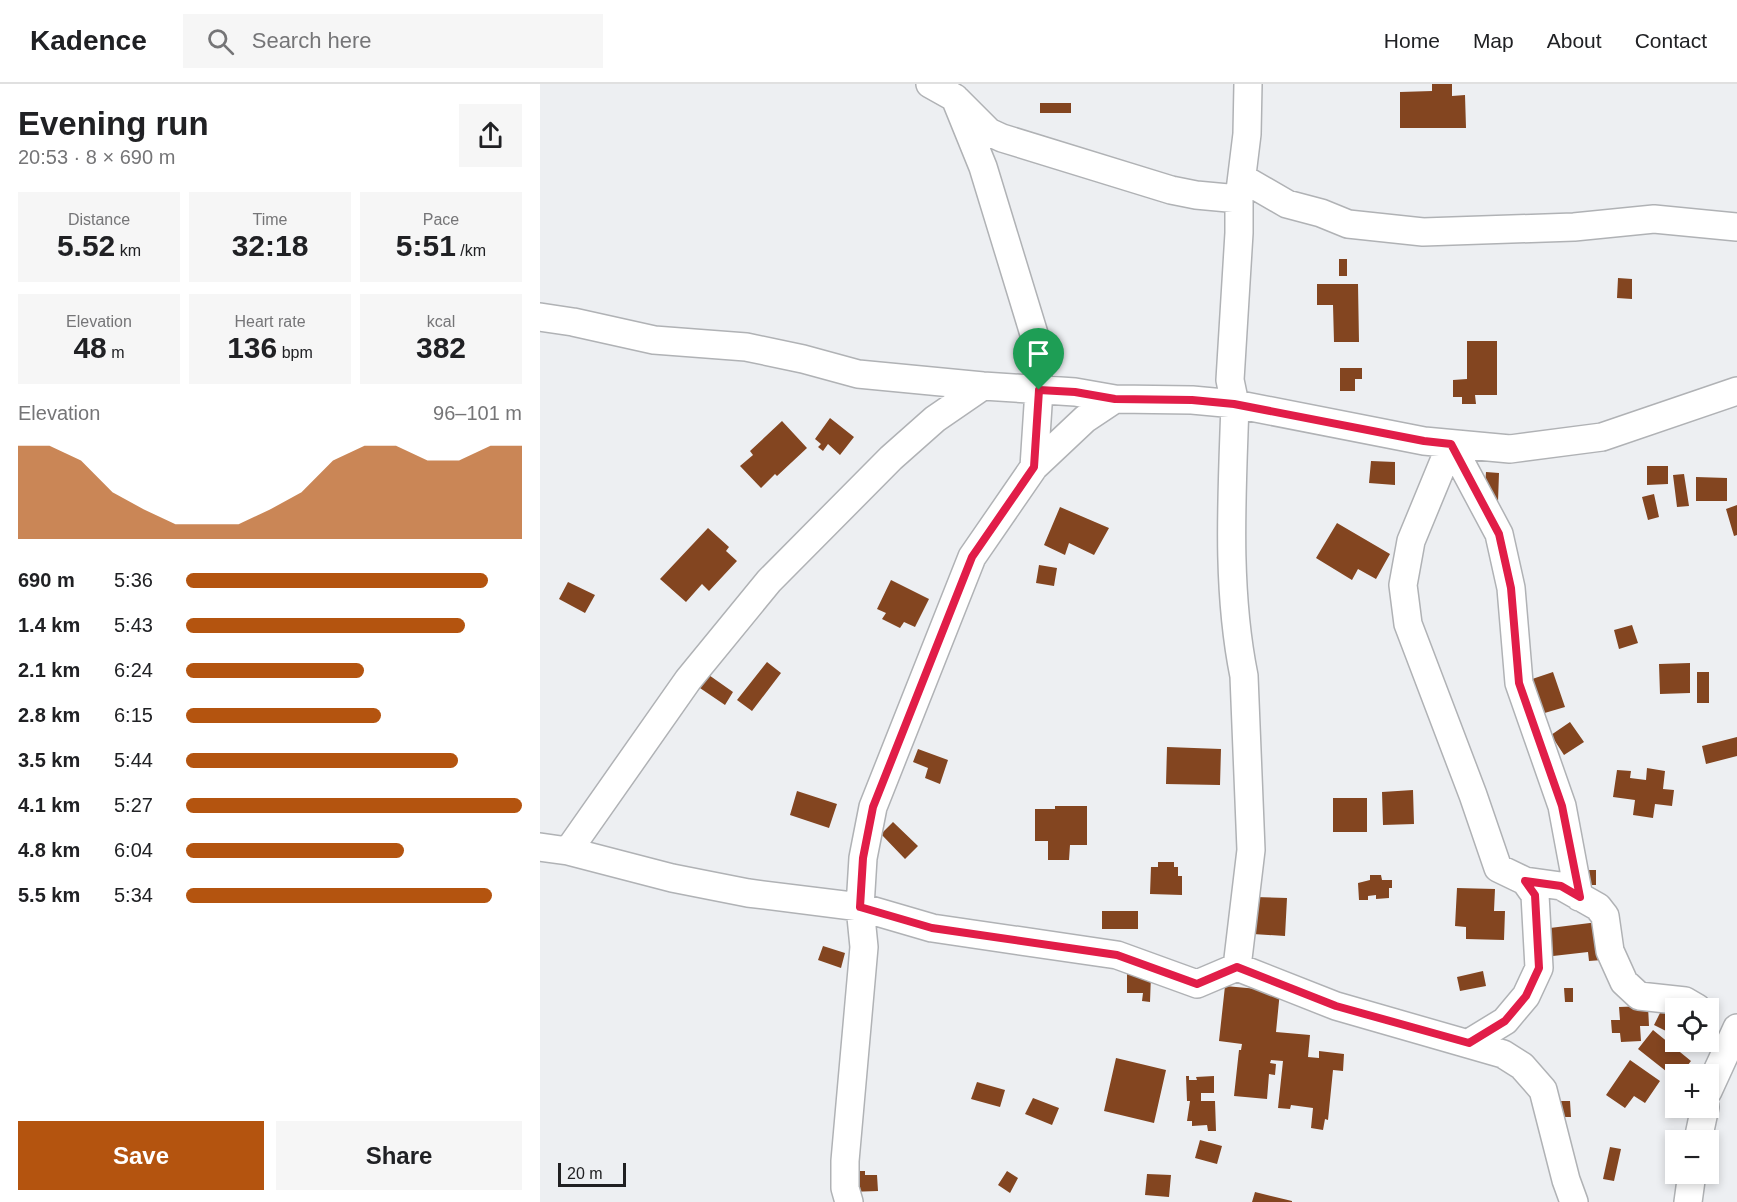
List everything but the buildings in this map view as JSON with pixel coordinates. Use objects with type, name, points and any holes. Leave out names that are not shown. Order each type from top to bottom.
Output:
[{"type":"street","points":[[930,84],[955,98],[989,132],[1002,138],[1171,190],[1196,195],[1240,189],[1321,213],[1348,224],[1413,231],[1574,227],[1654,219],[1737,227]]},
{"type":"street","points":[[1237,967],[1251,850],[1244,676],[1239,651],[1231,563],[1234,404],[1230,373],[1240,189],[1247,134],[1248,84]]},
{"type":"street","points":[[955,98],[983,167],[1034,334],[1039,390],[1034,467]]},
{"type":"street","points":[[540,317],[654,340],[746,347],[858,374],[1075,392],[1115,399],[1192,400],[1234,404],[1412,439],[1510,449],[1602,437],[1737,392]]},
{"type":"street","points":[[568,851],[688,680],[770,581],[891,458],[935,419],[983,386]]},
{"type":"street","points":[[849,1202],[845,1188],[845,1161],[864,947],[860,907],[863,858],[873,807],[972,557],[1034,467],[1085,419],[1115,399]]},
{"type":"street","points":[[1451,444],[1411,541],[1404,585],[1408,624],[1473,795],[1498,868],[1525,881],[1561,886],[1598,907],[1605,916],[1610,951],[1624,982],[1639,996],[1665,999]]},
{"type":"street","points":[[1451,444],[1499,534],[1511,588],[1519,683],[1562,806],[1580,897]]},
{"type":"street","points":[[540,847],[568,851],[704,885],[860,907],[932,928],[1117,955],[1197,984],[1237,967],[1336,1006],[1503,1054],[1522,1066],[1543,1090],[1566,1180],[1575,1202]]},
{"type":"street","points":[[1469,1043],[1505,1021],[1526,996],[1539,968],[1535,895],[1525,881]]},
{"type":"street","points":[[1719,1020],[1736,1028],[1719,1066]]},
{"type":"street","points":[[1688,1202],[1690,1184]]},
{"type":"route","points":[[1039,390],[1075,392],[1115,399],[1192,400],[1234,404],[1331,424],[1451,444],[1499,534],[1511,588],[1519,683],[1562,806],[1580,897],[1561,886],[1525,881],[1535,895],[1539,968],[1526,996],[1505,1021],[1469,1043],[1336,1006],[1237,967],[1197,984],[1117,955],[932,928],[860,907],[863,858],[873,807],[972,557],[1034,467],[1039,390]]}]
